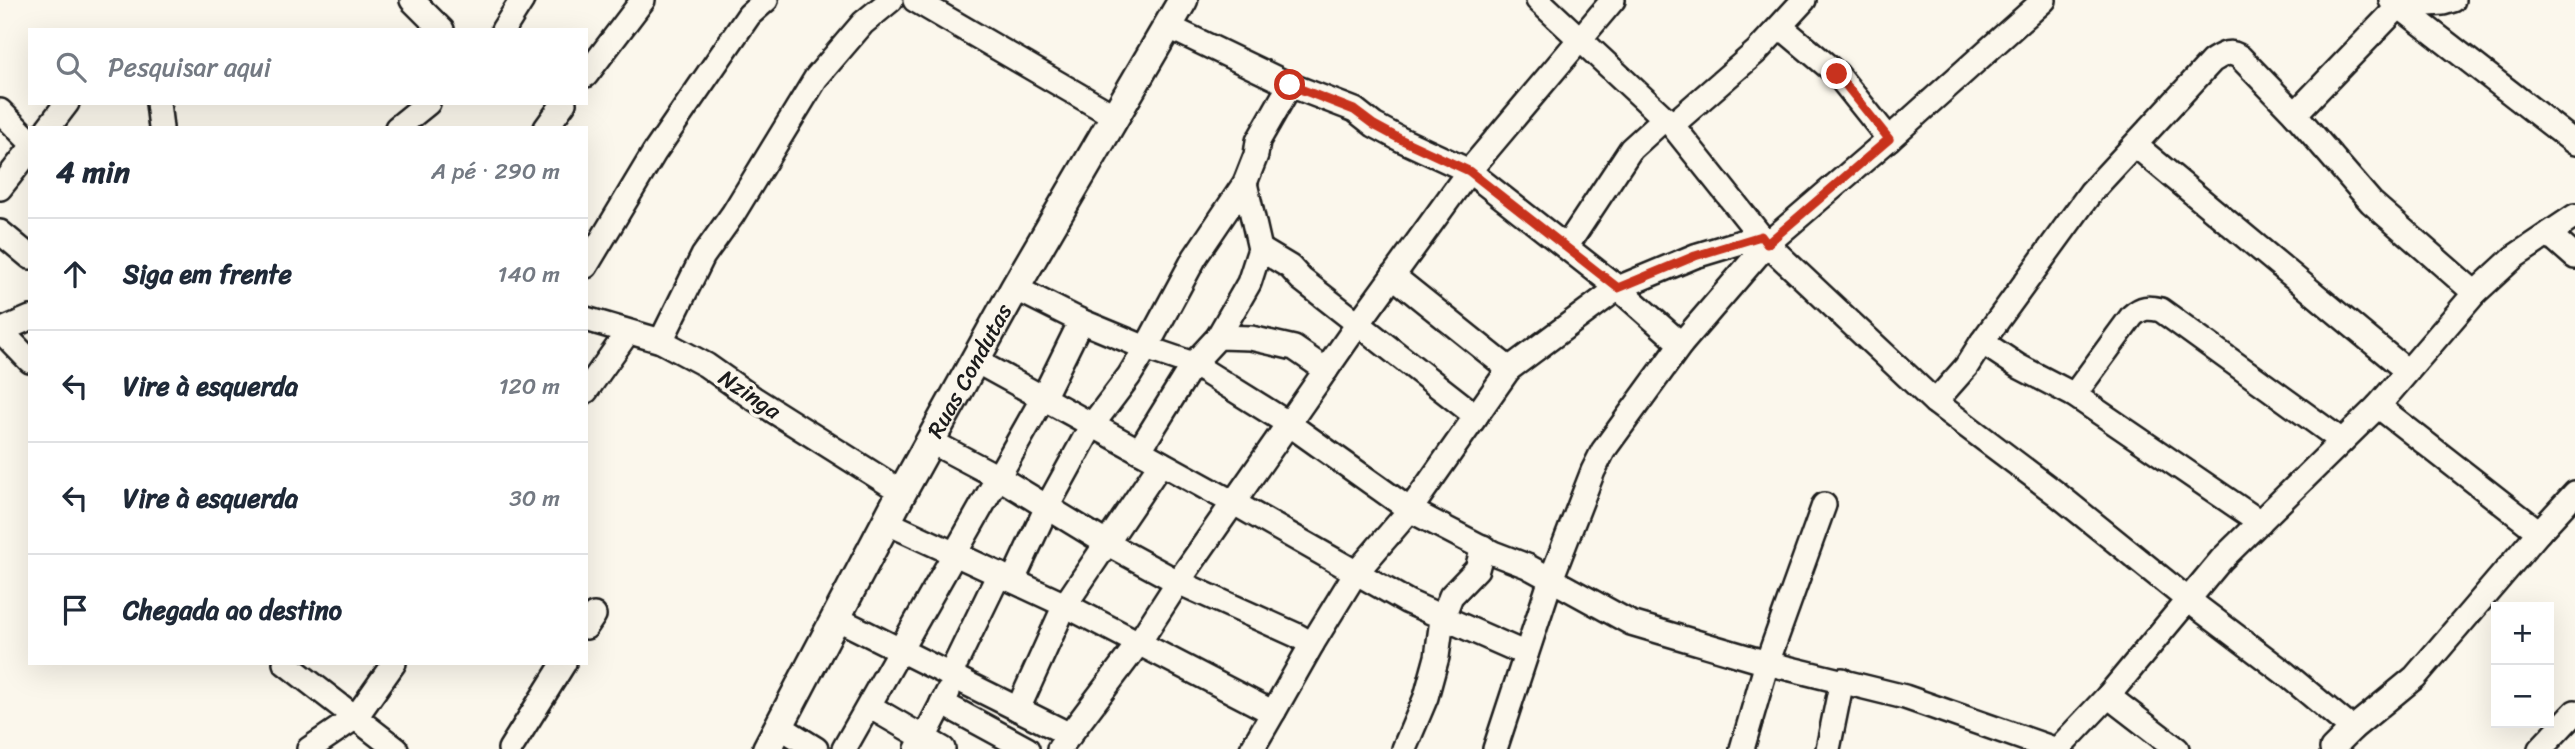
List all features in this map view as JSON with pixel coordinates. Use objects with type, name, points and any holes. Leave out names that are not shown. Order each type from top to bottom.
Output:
[{"type":"street","points":[[412,0],[440,28]]},
{"type":"street","points":[[504,28],[522,0]]},
{"type":"street","points":[[588,72],[643,0]]},
{"type":"street","points":[[588,264],[660,143],[749,15],[766,0]]},
{"type":"street","points":[[661,341],[704,256],[733,214],[816,78],[855,32],[891,0]]},
{"type":"street","points":[[915,0],[1116,117]]},
{"type":"street","name":"Ruas Condutas","points":[[773,738],[974,360],[1183,0]]},
{"type":"street","points":[[1538,0],[1668,122],[1764,240],[1935,402],[2286,674],[2352,729]]},
{"type":"street","points":[[836,618],[1018,709],[1065,742],[1138,644],[1178,582],[1358,324],[1469,171],[1613,0]]},
{"type":"street","points":[[1566,247],[1630,149],[1668,122],[1781,27],[1804,0]]},
{"type":"street","points":[[1495,749],[1551,579],[1597,462],[1681,344],[1764,240],[1889,139],[2044,0]]},
{"type":"street","points":[[2295,114],[2395,3],[2453,0]]},
{"type":"street","points":[[2395,3],[2575,143]]},
{"type":"street","points":[[1167,26],[1290,85],[1354,110],[1400,139],[1469,171],[1618,288],[1681,344]]},
{"type":"street","points":[[1781,27],[1837,74],[1889,139]]},
{"type":"street","points":[[1935,402],[1966,368],[2091,192],[2211,61],[2224,53],[2234,53],[2240,57],[2295,114],[2371,202],[2475,293]]},
{"type":"street","points":[[869,706],[928,745],[953,676],[1006,577],[1092,425],[1129,376],[1195,257],[1245,183],[1261,133],[1290,85]]},
{"type":"street","points":[[50,126],[65,105]]},
{"type":"street","points":[[158,105],[162,126]]},
{"type":"street","points":[[399,126],[426,105]]},
{"type":"street","points":[[547,126],[562,105]]},
{"type":"street","points":[[0,111],[28,139]]},
{"type":"street","points":[[2135,145],[2407,372]]},
{"type":"street","points":[[0,188],[28,153]]},
{"type":"street","points":[[1139,451],[1193,364],[1218,337],[1249,283],[1259,249],[1245,183]]},
{"type":"street","points":[[1015,288],[1081,321],[1193,364],[1289,424],[1410,510],[1551,579],[1631,623],[1768,663],[1905,697],[2056,749],[2109,696],[2221,560],[2378,406],[2475,293],[2514,257],[2575,216]]},
{"type":"street","points":[[0,232],[28,255]]},
{"type":"street","points":[[2549,234],[2575,257]]},
{"type":"street","points":[[1252,749],[1355,574],[1410,510],[1509,369],[1618,288],[1695,256],[1764,240]]},
{"type":"street","points":[[1259,249],[1290,267],[1301,279],[1476,416]]},
{"type":"street","points":[[1393,276],[1509,369]]},
{"type":"street","points":[[2074,395],[2132,316],[2139,309],[2150,307],[2161,310],[2342,441]]},
{"type":"street","points":[[28,319],[0,331],[28,359]]},
{"type":"street","name":"Nzinga","points":[[588,320],[661,341],[706,365],[753,398],[902,492]]},
{"type":"street","points":[[844,749],[1043,398],[1081,321]]},
{"type":"street","points":[[588,388],[628,332]]},
{"type":"street","points":[[1218,337],[1251,338],[1294,348],[1326,370]]},
{"type":"street","points":[[1982,342],[2018,366],[2074,395],[2260,522]]},
{"type":"street","points":[[974,360],[1234,503],[1355,574],[1442,619],[1526,654]]},
{"type":"street","points":[[2378,406],[2539,532]]},
{"type":"street","points":[[930,441],[998,477],[1106,543],[1178,582],[1312,644]]},
{"type":"street","points":[[1018,709],[1065,605],[1161,463]]},
{"type":"street","points":[[2332,749],[2415,677],[2575,493]]},
{"type":"street","points":[[1742,749],[1768,663],[1824,505]]},
{"type":"street","points":[[886,522],[1065,605],[1274,711]]},
{"type":"street","points":[[1404,749],[1426,697],[1437,657],[1442,619],[1451,596],[1477,569],[1483,547]]},
{"type":"street","points":[[288,665],[396,749]]},
{"type":"street","points":[[309,749],[356,717],[393,665]]},
{"type":"street","points":[[510,749],[563,665]]},
{"type":"street","points":[[1828,749],[1842,680]]},
{"type":"street","points":[[2109,696],[2177,749]]},
{"type":"street","points":[[942,703],[1027,749]]},
{"type":"street","points":[[2540,749],[2575,712]]},
{"type":"street","points":[[773,738],[816,749]]},
{"type":"route","points":[[1290,85],[1354,110],[1400,139],[1469,171],[1618,288],[1695,256],[1761,236],[1767,244],[1889,139],[1837,74]]}]
